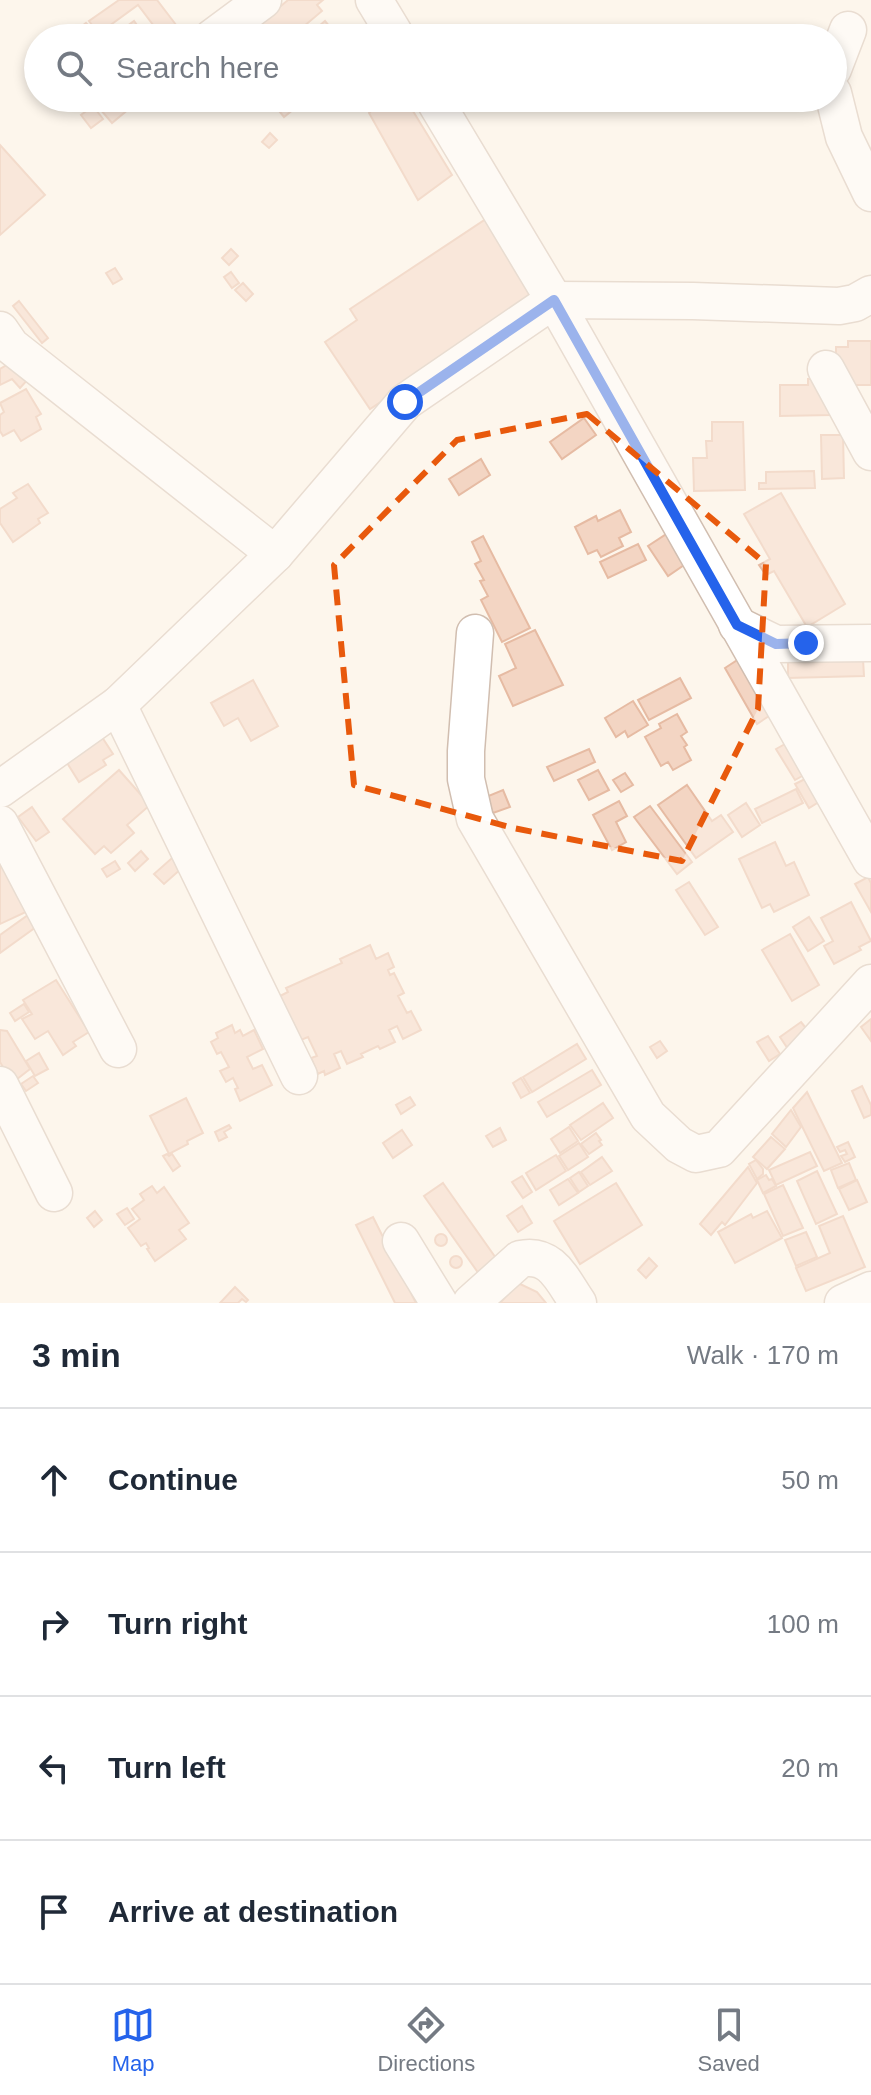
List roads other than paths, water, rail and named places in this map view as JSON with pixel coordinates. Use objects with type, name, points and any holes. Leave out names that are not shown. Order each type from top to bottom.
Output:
[{"type":"street","points":[[231,24],[263,0]]},
{"type":"street","points":[[374,0],[389,24]]},
{"type":"street","points":[[441,112],[554,300],[871,860]]},
{"type":"street","points":[[838,112],[844,137],[871,193]]},
{"type":"street","points":[[0,789],[118,705],[275,554],[405,402],[554,300],[839,306],[855,303],[871,294]]},
{"type":"street","points":[[4,342],[275,554]]},
{"type":"street","points":[[826,369],[871,452]]},
{"type":"street","points":[[737,625],[776,644],[871,643]]},
{"type":"street","points":[[475,633],[466,779],[475,819],[648,1116],[679,1145],[696,1154],[719,1149],[871,983]]},
{"type":"street","points":[[118,705],[299,1076]]},
{"type":"street","points":[[0,824],[118,1049]]},
{"type":"street","points":[[0,1085],[54,1193]]},
{"type":"street","points":[[401,1241],[439,1303]]},
{"type":"street","points":[[471,1303],[520,1259],[529,1257],[538,1258],[553,1267],[578,1303]]},
{"type":"street","points":[[843,1303],[871,1290]]}]
